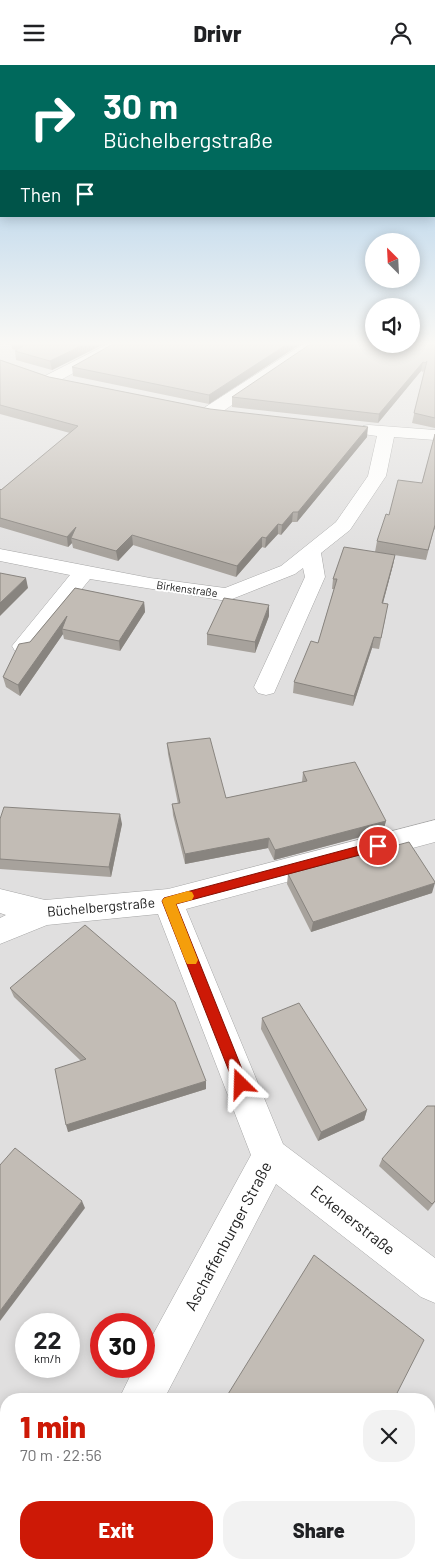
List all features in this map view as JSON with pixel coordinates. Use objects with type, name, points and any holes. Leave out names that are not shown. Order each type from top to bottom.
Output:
[{"type":"street","points":[[225,413],[239,415]]},
{"type":"street","points":[[357,428],[435,435]]},
{"type":"street","name":"Birkenstraße","points":[[0,555],[84,572],[227,595],[288,571],[343,526],[377,476],[386,432]]},
{"type":"street","points":[[266,687],[315,577],[310,553]]},
{"type":"street","points":[[23,646],[84,572]]},
{"type":"street","name":"Büchelbergstraße","points":[[0,901],[45,913],[168,901],[435,831]]},
{"type":"street","name":"Aschaffenburger Straße","points":[[144,1393],[270,1157],[168,901]]},
{"type":"street","points":[[0,931],[45,913]]},
{"type":"street","name":"Eckenerstraße","points":[[270,1157],[435,1283]]},
{"type":"shaded area","points":[[0,413],[435,413],[435,1393],[0,1393]]},
{"type":"building","points":[[30,413],[246,413],[368,427],[298,512],[293,512],[282,525],[278,524],[266,538],[262,537],[237,566],[132,535],[116,551],[71,538],[76,527],[67,537],[0,518],[0,489],[78,426]]},
{"type":"building","points":[[415,413],[435,413],[435,418]]},
{"type":"building","points":[[435,434],[435,525],[428,550],[377,541],[386,514],[389,515],[398,480],[422,483]]},
{"type":"building","points":[[344,547],[395,555],[382,603],[388,604],[381,638],[374,637],[354,696],[294,682],[311,641],[318,643],[337,579],[333,579]]},
{"type":"building","points":[[0,573],[26,578],[0,603]]},
{"type":"building","points":[[75,588],[144,602],[119,641],[62,629],[67,616],[18,685],[3,677],[19,644],[30,642]]},
{"type":"building","points":[[224,598],[269,605],[255,642],[207,634]]},
{"type":"building","points":[[210,738],[226,798],[307,781],[303,772],[355,762],[386,821],[275,850],[269,838],[185,854],[172,804],[180,803],[167,743]]},
{"type":"building","points":[[4,807],[120,814],[109,867],[0,859],[0,819]]},
{"type":"building","points":[[409,842],[435,883],[313,922],[288,874]]},
{"type":"building","points":[[85,925],[175,1002],[206,1081],[66,1125],[55,1069],[86,1059],[10,988]]},
{"type":"building","points":[[299,1003],[367,1110],[321,1132],[262,1018]]},
{"type":"building","points":[[427,1106],[435,1106],[435,1201],[432,1204],[382,1159]]},
{"type":"building","points":[[15,1148],[82,1201],[0,1311],[0,1165]]},
{"type":"building","points":[[314,1255],[424,1340],[397,1393],[229,1393]]},
{"type":"slow traffic","points":[[188,896],[168,901],[192,960]]},
{"type":"route","points":[[241,1084],[168,901],[378,846]]}]
